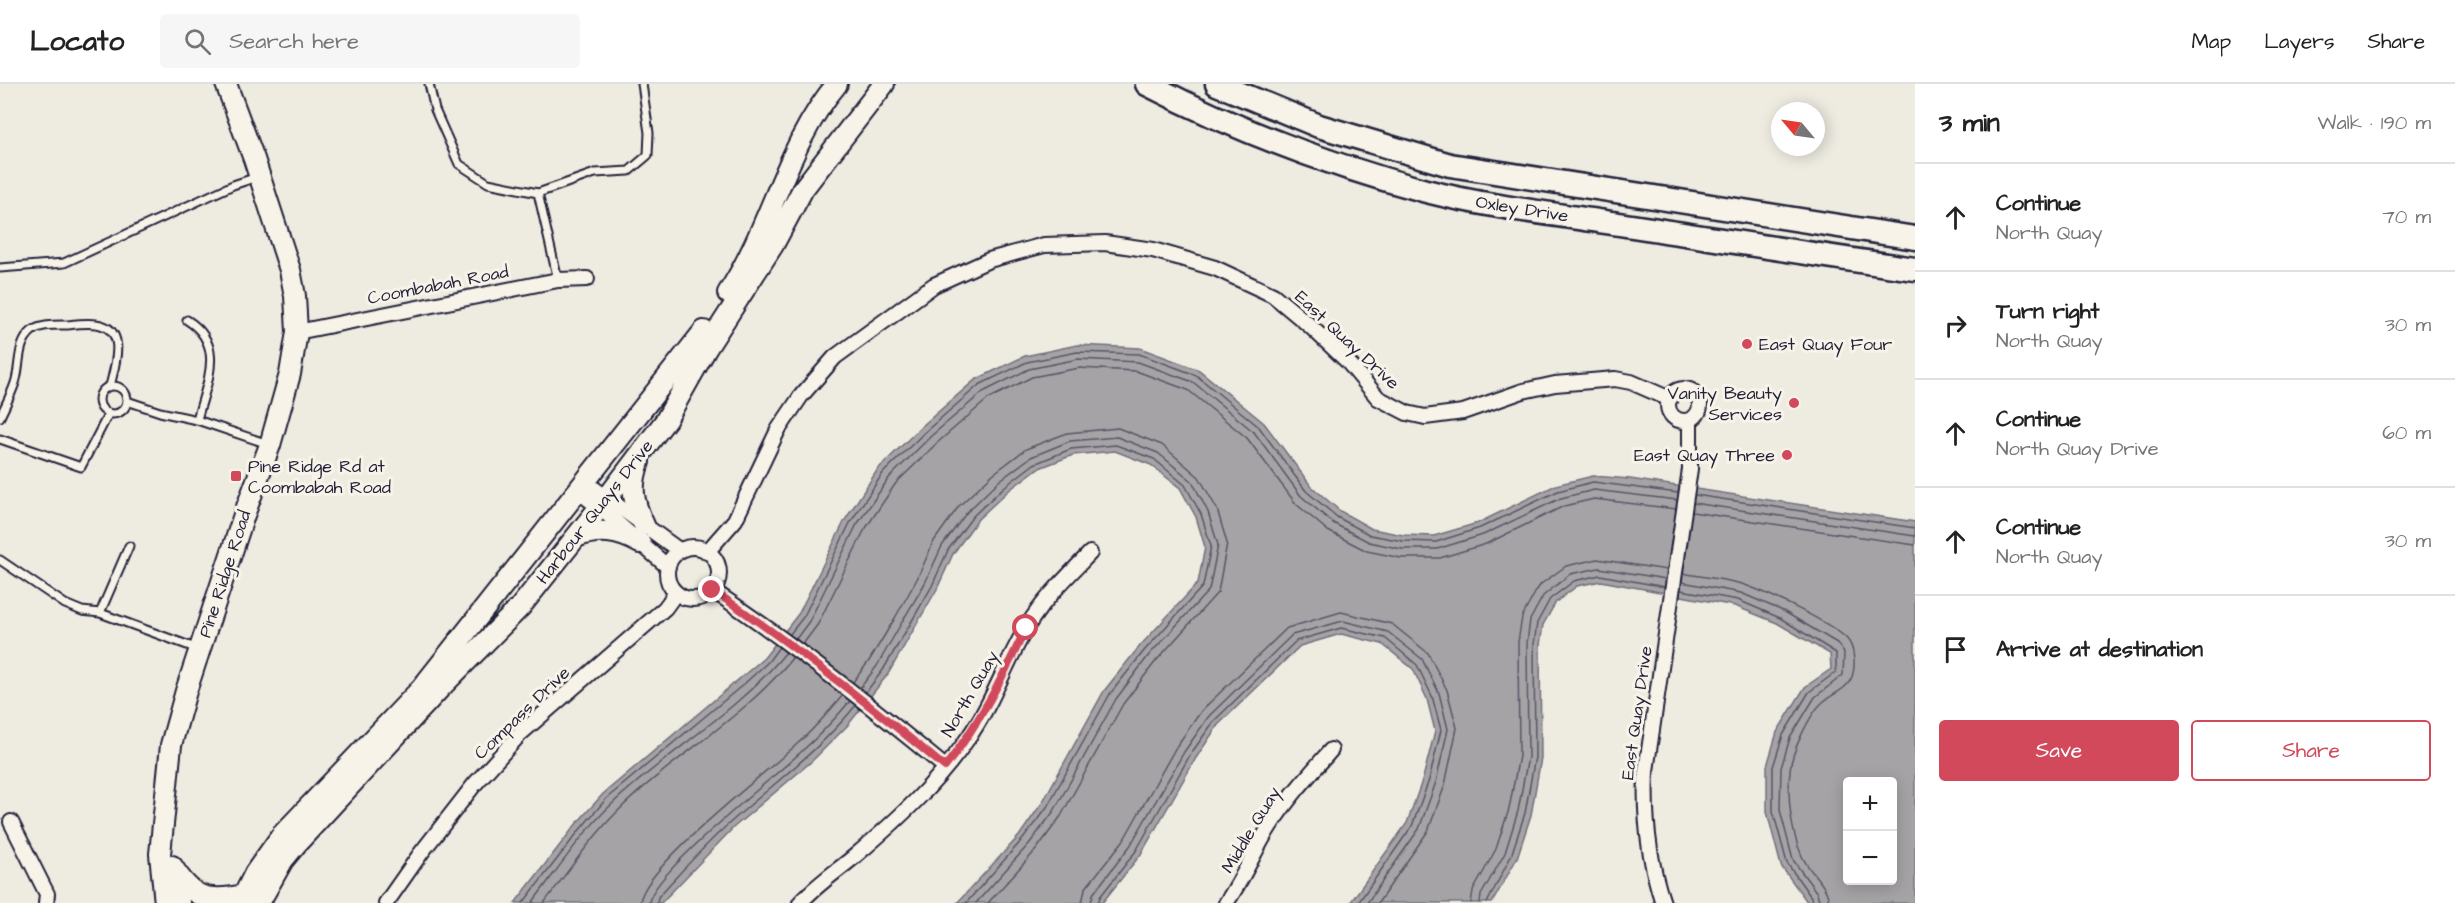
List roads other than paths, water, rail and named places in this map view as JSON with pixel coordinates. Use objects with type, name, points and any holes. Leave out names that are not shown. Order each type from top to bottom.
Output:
[{"type":"main road","name":"Oxley Drive","points":[[1147,84],[1282,146],[1428,191],[1516,208],[1915,269]]},
{"type":"main road","name":"Oxley Drive","points":[[1217,84],[1319,126],[1450,165],[1915,238]]},
{"type":"street","name":"Pine Ridge Road","points":[[165,903],[160,854],[171,745],[186,691],[244,515],[270,445],[290,374],[297,332],[295,296],[290,270],[260,176],[225,84]]},
{"type":"street","name":"Harbour Quays Drive","points":[[248,900],[255,873],[282,835],[421,688],[693,346],[733,286],[783,183],[801,135],[837,84]]},
{"type":"street","name":"Harbour Quays Drive","points":[[248,900],[297,843],[440,688],[520,606],[604,503],[666,420],[706,349],[773,244],[803,189],[884,84]]},
{"type":"street","name":"East Quay Drive","points":[[707,552],[735,520],[778,429],[801,396],[835,357],[934,285],[989,260],[1044,245],[1105,243],[1153,250],[1215,268],[1273,295],[1310,325],[1378,398],[1407,413],[1425,417],[1463,411],[1523,391],[1554,384],[1615,379],[1631,382],[1670,399]]},
{"type":"street","name":"Coombabah Road","points":[[297,332],[558,280],[587,279]]},
{"type":"street","points":[[1687,389],[1695,394],[1700,402],[1700,408],[1690,420],[1681,420],[1673,416],[1669,408],[1673,394],[1681,390],[1687,389]]},
{"type":"street","name":"East Quay Drive","points":[[1662,903],[1649,854],[1644,807],[1646,771],[1690,469],[1690,420]]},
{"type":"street","points":[[642,534],[632,490],[634,476],[643,451]]},
{"type":"street","points":[[582,486],[642,534],[668,567]]},
{"type":"street","points":[[576,537],[612,531],[642,534],[680,551]]},
{"type":"street","points":[[696,548],[707,552],[718,566],[717,583],[704,597],[684,598],[676,593],[668,581],[668,567],[672,558],[680,551],[696,548]]},
{"type":"street","name":"North Quay","points":[[800,903],[812,890],[895,822],[945,767],[968,738],[998,687],[1026,628],[1046,598],[1090,553]]},
{"type":"street","name":"North Quay","points":[[712,590],[765,625],[882,715],[945,767]]},
{"type":"street","name":"Compass Drive","points":[[387,903],[421,853],[474,785],[520,734],[665,608],[676,593]]},
{"type":"street","name":"Middle Quay","points":[[1226,903],[1289,798],[1331,750]]},
{"type":"street","points":[[11,822],[47,894],[46,903]]},
{"type":"street","name":"Pine Ridge Road","points":[[163,826],[179,903]]},
{"type":"street","points":[[172,866],[184,886],[201,899],[218,902],[248,900]]},
{"type":"lane","points":[[429,84],[435,110],[459,164],[488,183],[538,194],[595,173],[629,171],[648,155],[649,133],[642,84]]},
{"type":"lane","points":[[0,269],[64,263],[233,185],[260,176]]},
{"type":"lane","points":[[538,194],[558,280]]},
{"type":"lane","points":[[187,320],[198,327],[211,349],[211,365],[197,420]]},
{"type":"lane","points":[[0,417],[16,381],[17,366],[24,343],[34,330],[41,328],[96,324],[107,327],[114,334],[118,344],[111,386]]},
{"type":"lane","points":[[111,386],[123,390],[127,401],[122,411],[109,413],[102,408],[99,399],[102,391],[111,386]]},
{"type":"lane","points":[[127,401],[160,412],[197,420],[270,445]]},
{"type":"lane","points":[[0,439],[81,467],[109,413]]},
{"type":"lane","points":[[100,614],[129,546]]},
{"type":"lane","points":[[0,560],[65,604],[82,611],[100,614],[200,650]]},
{"type":"water","points":[[1077,345],[1140,348],[1199,370],[1264,423],[1311,486],[1340,511],[1372,529],[1403,535],[1434,536],[1478,523],[1556,485],[1593,476],[1630,479],[1915,522],[1915,903],[1808,903],[1781,866],[1767,812],[1767,766],[1777,732],[1805,687],[1831,669],[1830,654],[1777,623],[1735,606],[1601,581],[1577,586],[1556,602],[1543,625],[1540,645],[1541,758],[1531,815],[1517,858],[1492,903],[1350,903],[1407,823],[1423,778],[1435,731],[1427,699],[1413,669],[1382,644],[1341,634],[1300,646],[1218,725],[1196,758],[1141,854],[1102,903],[957,903],[1019,836],[1042,803],[1104,691],[1139,647],[1198,583],[1205,547],[1196,517],[1180,488],[1151,465],[1115,451],[1073,455],[1037,469],[1008,491],[978,519],[953,554],[937,589],[888,674],[848,725],[812,761],[734,827],[661,903],[515,903],[577,823],[603,794],[764,658],[799,613],[845,520],[878,469],[922,426],[975,380],[1025,356]]},
{"type":"place","name":"East Quay Four","points":[[1747,344]]},
{"type":"place","name":"Vanity Beauty Services","points":[[1794,403]]},
{"type":"place","name":"East Quay Three","points":[[1787,455]]},
{"type":"place","name":"Pine Ridge Rd at Coombabah Road","points":[[236,476]]}]
